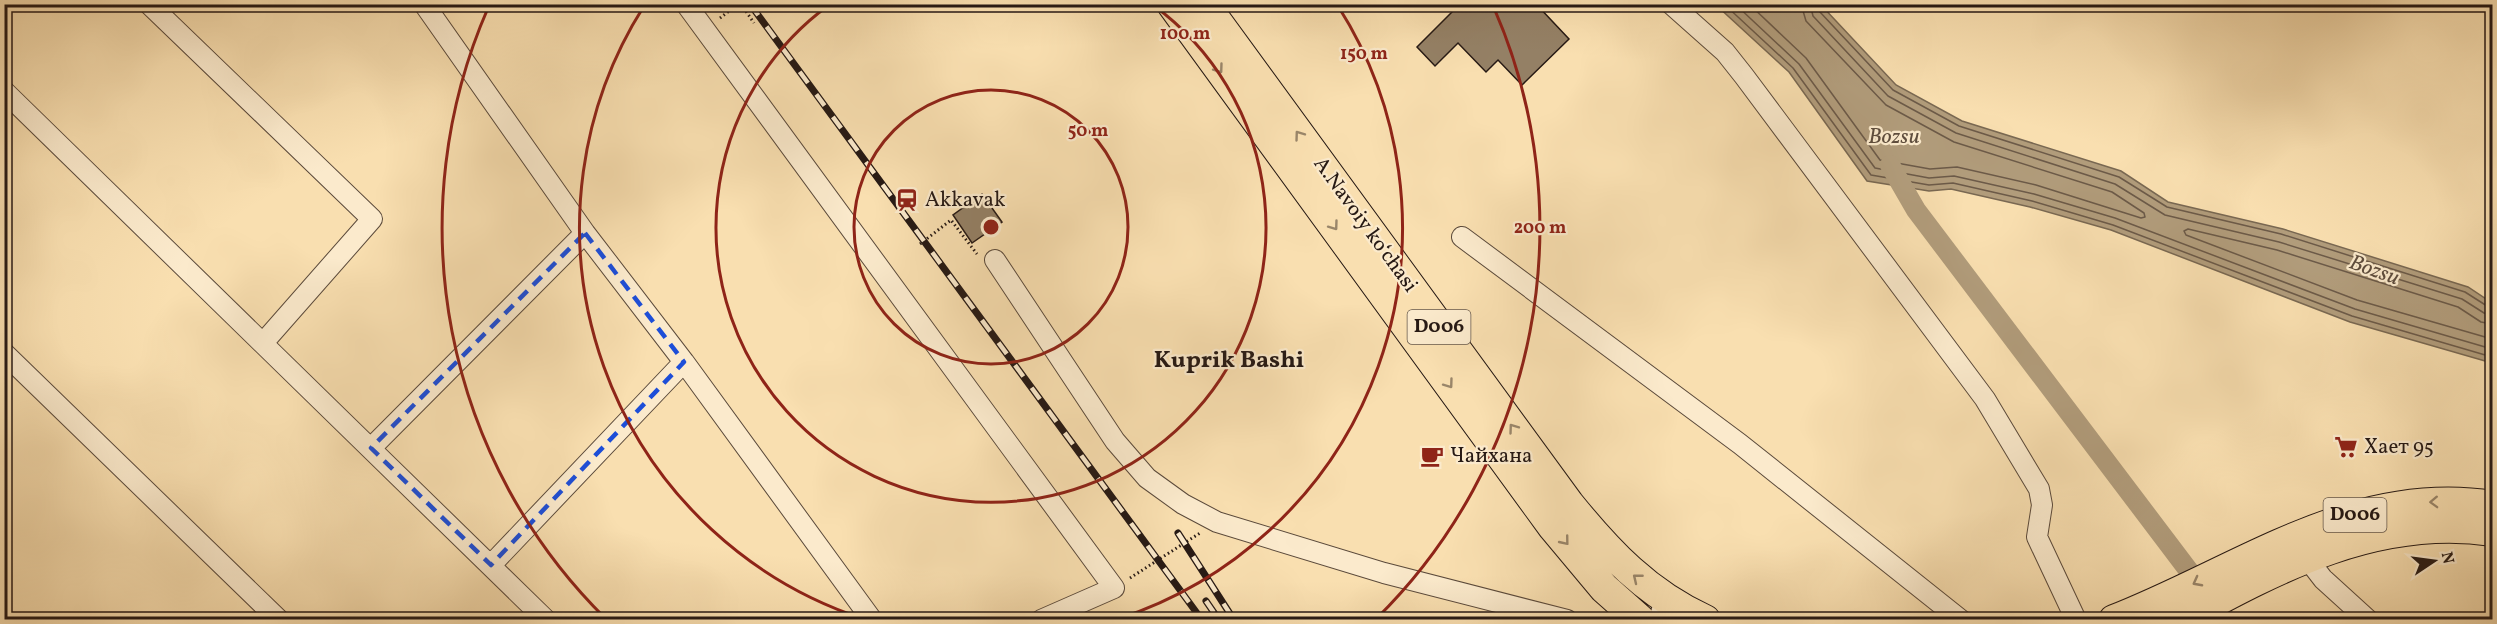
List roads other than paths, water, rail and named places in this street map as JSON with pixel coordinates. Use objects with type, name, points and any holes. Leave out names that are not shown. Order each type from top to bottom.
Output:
[{"type":"main road","name":"D006","points":[[1172,4],[1553,527],[1604,588],[1640,620]]},
{"type":"main road","name":"A.Navoiy ko‘chasi","points":[[1204,4],[1569,504],[1662,609],[1705,620]]},
{"type":"main road","name":"D006","points":[[2114,620],[2174,608],[2233,577],[2300,535],[2359,513],[2420,503],[2462,502],[2493,506]]},
{"type":"main road","name":"D006","points":[[2233,577],[2306,557],[2361,538],[2400,531],[2461,528],[2493,531]]},
{"type":"street","points":[[149,4],[372,219],[263,343]]},
{"type":"street","points":[[424,4],[585,233],[684,362],[872,620]]},
{"type":"street","points":[[686,4],[1114,588],[1041,620]]},
{"type":"street","points":[[1671,4],[1725,52],[1985,399],[2039,489],[2042,505],[2037,537],[2076,620]]},
{"type":"street","points":[[4,91],[546,620]]},
{"type":"street","points":[[371,448],[585,233]]},
{"type":"street","points":[[1462,237],[1740,444],[1961,620]]},
{"type":"street","points":[[994,260],[1089,404],[1130,460],[1166,494],[1217,522],[1384,573],[1567,620]]},
{"type":"street","points":[[4,353],[279,620]]},
{"type":"street","points":[[491,566],[684,362]]},
{"type":"street","points":[[2306,557],[2323,579],[2368,620]]},
{"type":"water","name":"Bozsu","points":[[1716,5],[1821,5],[1896,85],[1962,121],[2121,171],[2168,202],[2283,229],[2468,287],[2492,303],[2492,363],[2350,322],[2111,230],[2030,207],[1951,189],[1929,191],[1867,181],[1789,72]]},
{"type":"waterway","points":[[1890,165],[1916,210],[2226,620]]},
{"type":"railway","points":[[750,4],[1202,620]]},
{"type":"railway","points":[[1178,533],[1234,620]]},
{"type":"railway","points":[[1206,601],[1219,620]]},
{"type":"place","name":"Akkavak","points":[[907,200]]},
{"type":"place","name":"Хает 95","points":[[2346,447]]},
{"type":"place","name":"Чайхана","points":[[1432,456]]},
{"type":"district","name":"Kuprik Bashi","points":[[1229,361]]}]
